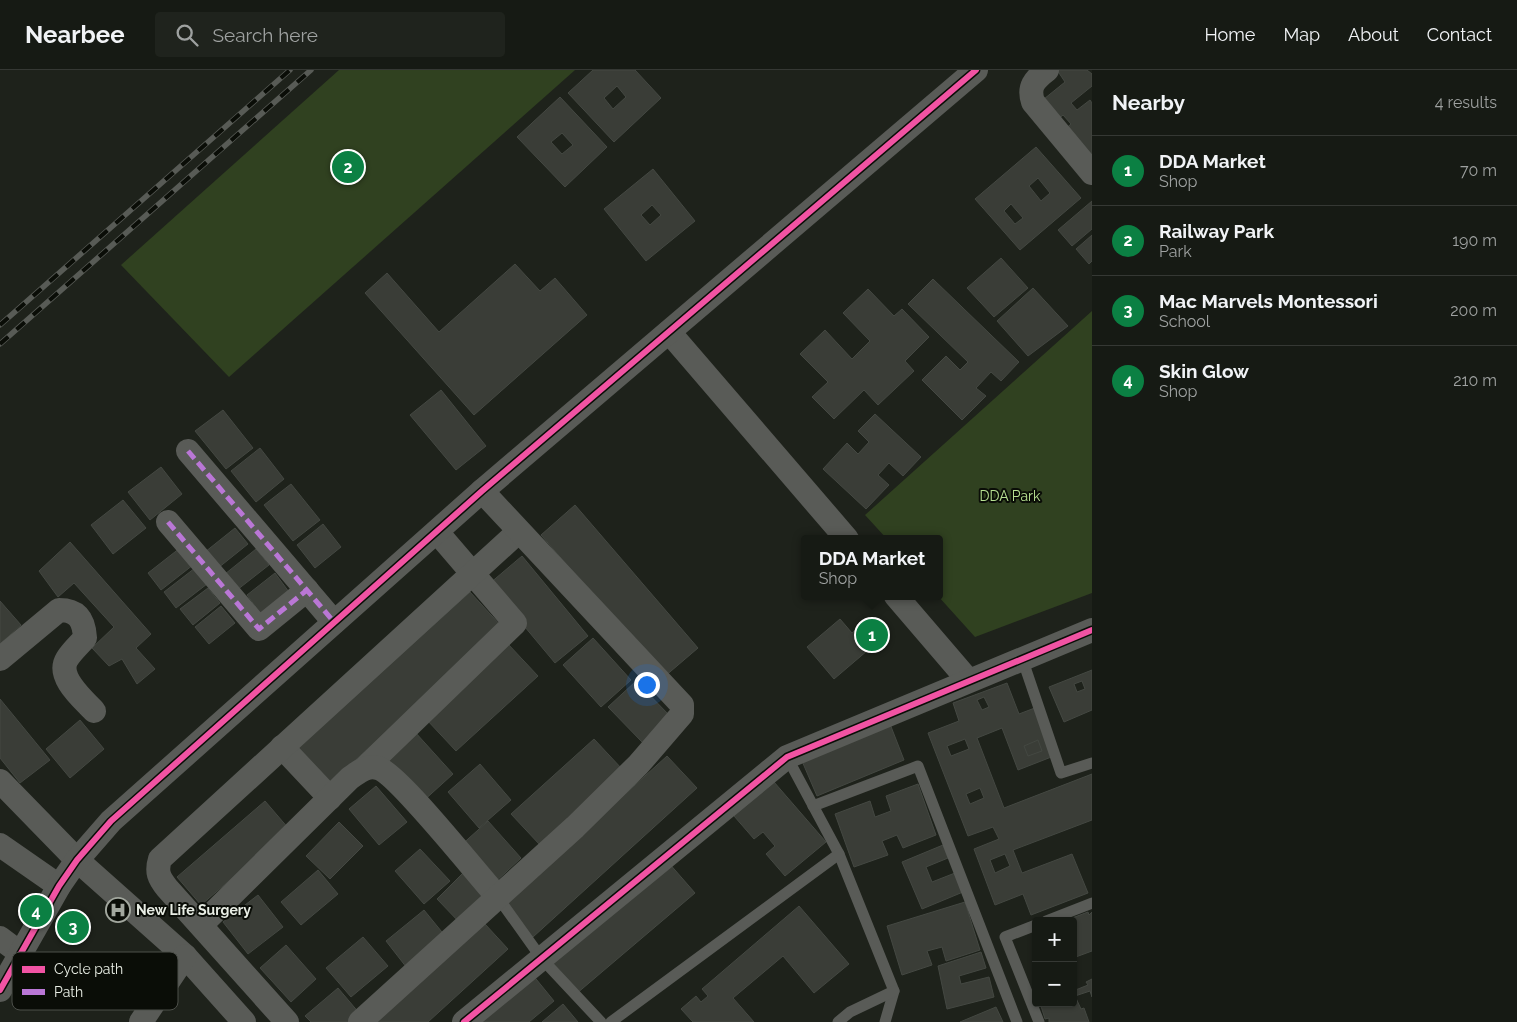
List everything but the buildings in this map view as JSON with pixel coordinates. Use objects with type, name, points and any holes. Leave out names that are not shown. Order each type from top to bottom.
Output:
[{"type":"street","points":[[21,952],[59,886],[77,860],[111,821],[482,492],[976,70]]},
{"type":"street","points":[[1047,70],[1032,84],[1030,92],[1033,102],[1092,173]]},
{"type":"street","points":[[669,332],[844,535]]},
{"type":"street","points":[[188,452],[334,622]]},
{"type":"street","points":[[360,1022],[574,827],[638,765],[682,714],[683,710],[682,705],[482,492]]},
{"type":"street","points":[[168,522],[259,629],[307,590]]},
{"type":"street","points":[[201,925],[350,778],[365,768],[515,624],[437,532]]},
{"type":"street","points":[[287,1022],[160,878],[157,868],[160,859],[518,532]]},
{"type":"street","points":[[899,600],[968,680]]},
{"type":"street","points":[[0,659],[59,610],[68,610],[80,617],[84,626],[85,638],[66,660],[64,670],[68,680],[94,711]]},
{"type":"street","points":[[464,1022],[787,757],[968,680],[1092,630]]},
{"type":"street","points":[[282,747],[330,798]]},
{"type":"street","points":[[365,768],[376,768],[387,772],[408,793],[497,896]]},
{"type":"street","points":[[0,781],[77,860],[185,956],[244,1022]]},
{"type":"street","points":[[0,845],[59,886]]},
{"type":"street","points":[[0,938],[19,952]]},
{"type":"street","points":[[178,966],[185,956]]},
{"type":"street","points":[[0,990],[12,968]]},
{"type":"street","points":[[140,1022],[148,1010]]},
{"type":"lane","points":[[1022,658],[1061,773],[1092,763]]},
{"type":"lane","points":[[787,757],[839,854],[894,991],[885,1022]]},
{"type":"lane","points":[[813,806],[918,766],[1017,1022]]},
{"type":"lane","points":[[611,1022],[839,854]]},
{"type":"lane","points":[[497,896],[542,959],[601,1022]]},
{"type":"lane","points":[[1056,917],[1092,902]]},
{"type":"lane","points":[[1032,927],[1006,937],[1040,1022]]},
{"type":"lane","points":[[838,1022],[850,1012],[894,991]]},
{"type":"green space","points":[[339,70],[575,70],[229,377],[121,265]]},
{"type":"green space","name":"DDA Park","points":[[1092,311],[1092,593],[975,637],[942,600],[943,535],[883,535],[865,515]]},
{"type":"railway","points":[[0,325],[290,70]]},
{"type":"railway","points":[[0,344],[311,70]]},
{"type":"marked path","points":[[188,451],[334,622]]},
{"type":"marked path","points":[[168,522],[259,629],[307,590]]},
{"type":"cycle path","points":[[22,952],[59,886],[77,860],[111,821],[482,491],[976,70]]},
{"type":"cycle path","points":[[464,1022],[787,757],[1092,630]]},
{"type":"cycle path","points":[[0,990],[12,969]]},
{"type":"place","name":"Railway Park","points":[[348,167]]},
{"type":"place","name":"DDA Market","points":[[872,635]]},
{"type":"place","name":"New Life Surgery","points":[[118,910]]},
{"type":"place","name":"Skin Glow","points":[[36,911]]},
{"type":"place","name":"Mac Marvels Montessori","points":[[73,927]]}]
